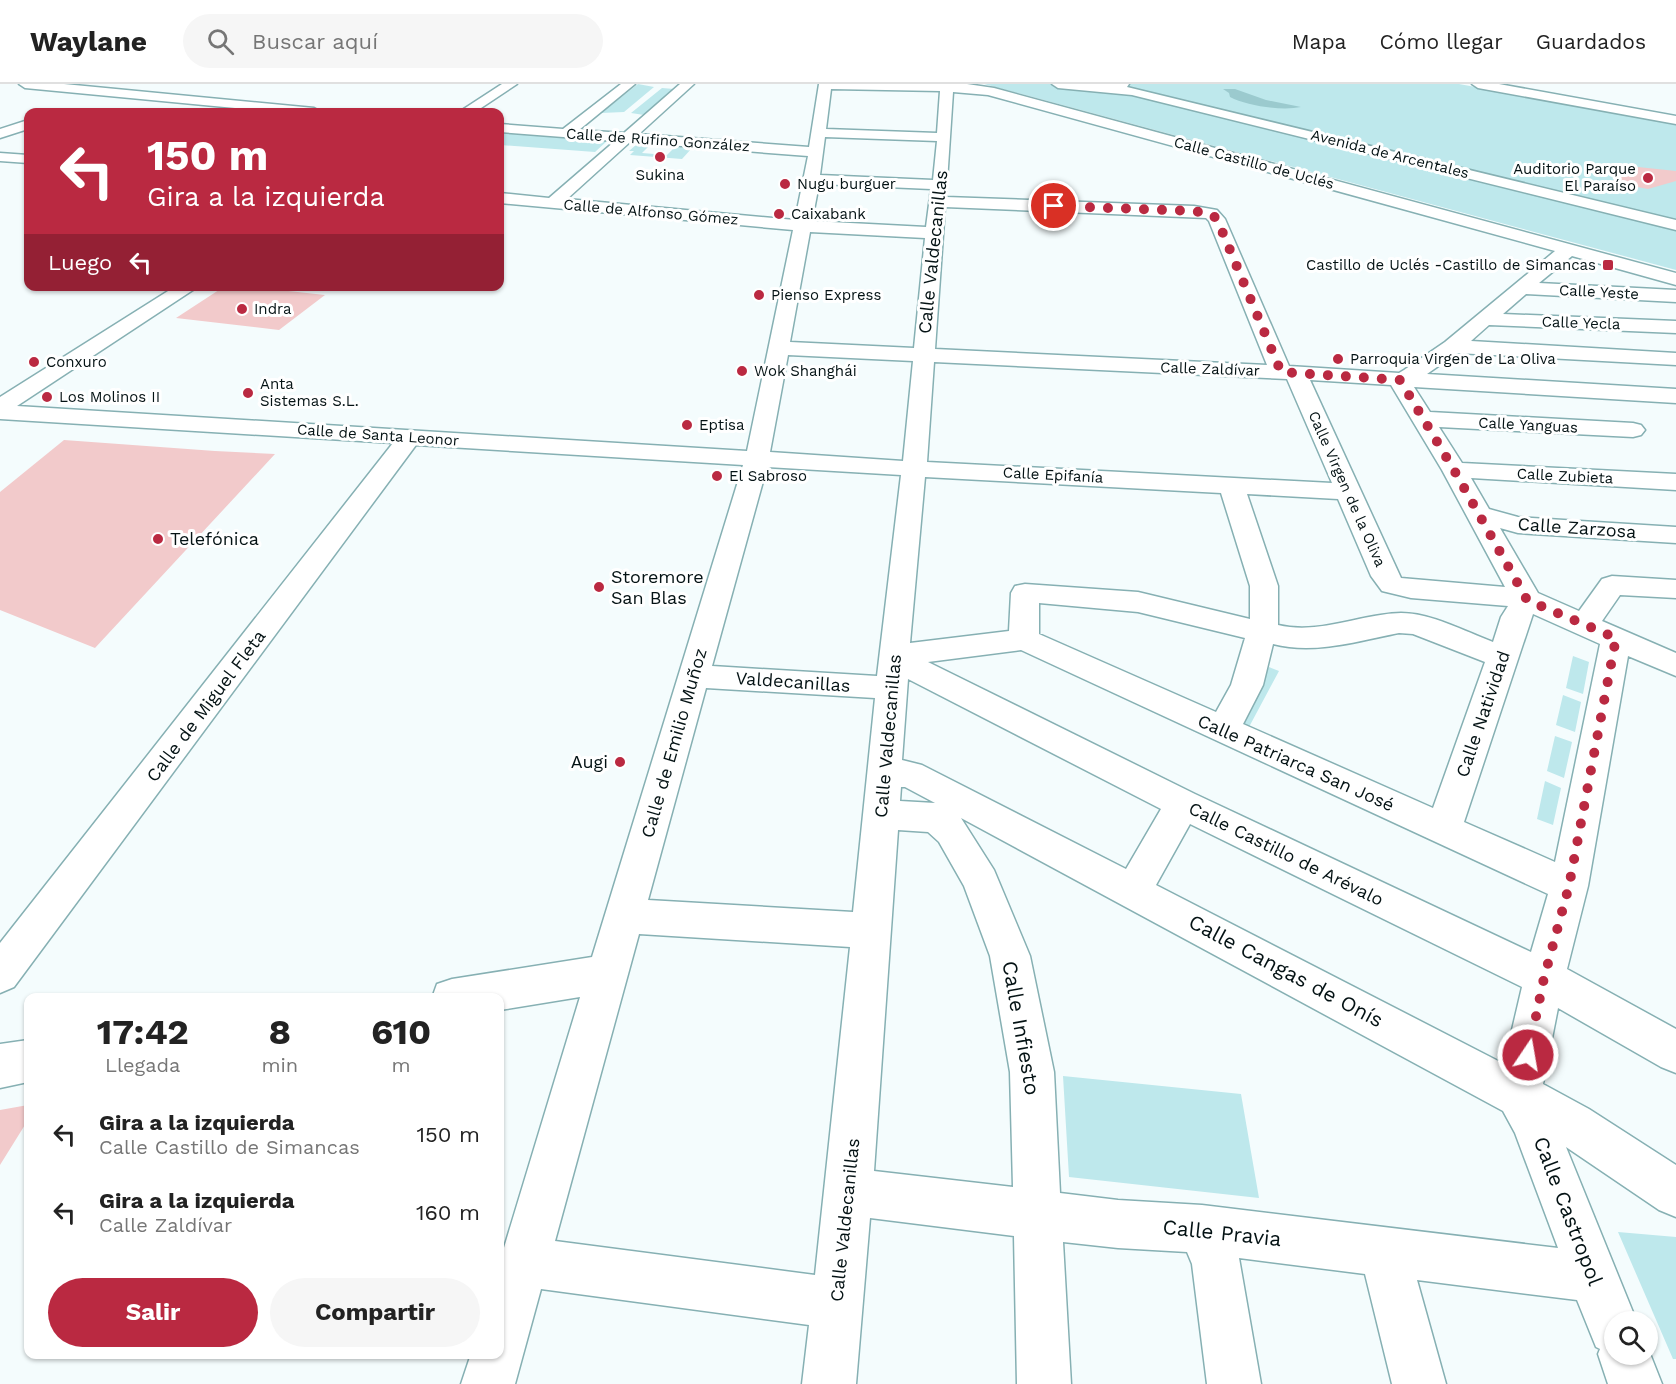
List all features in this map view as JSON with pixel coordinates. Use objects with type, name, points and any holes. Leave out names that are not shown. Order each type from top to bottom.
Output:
[{"type":"street","points":[[25,84],[272,108]]},
{"type":"street","points":[[81,105],[137,84]]},
{"type":"street","points":[[472,108],[511,84]]},
{"type":"street","points":[[566,133],[628,84]]},
{"type":"street","points":[[553,203],[688,84]]},
{"type":"street","name":"Calle Castillo de Uclés","points":[[825,84],[989,91],[1676,279]]},
{"type":"street","name":"Calle de Emilio Muñoz","points":[[504,1331],[757,459],[803,226],[816,154],[825,84]]},
{"type":"street","name":"Avenida de Arcentales","points":[[1058,84],[1132,91],[1676,225]]},
{"type":"street","points":[[1104,88],[1123,84]]},
{"type":"street","name":"Avenida de Arcentales","points":[[1139,84],[1676,216]]},
{"type":"street","points":[[1478,84],[1676,120]]},
{"type":"street","name":"Calle Valdecanillas","points":[[829,1384],[849,1192],[947,88]]},
{"type":"street","points":[[0,134],[24,125]]},
{"type":"street","name":"Calle de Rufino González","points":[[504,128],[816,154]]},
{"type":"street","points":[[816,154],[944,137]]},
{"type":"street","points":[[816,154],[937,207]]},
{"type":"street","points":[[0,157],[24,159]]},
{"type":"street","name":"Calle de Alfonso Gómez","points":[[504,198],[803,226],[937,207]]},
{"type":"street","name":"Calle Virgen de la Oliva","points":[[937,207],[1194,211],[1211,214],[1217,219],[1348,492],[1385,576],[1392,585],[1411,589],[1527,599]]},
{"type":"street","points":[[1569,249],[1452,346],[1412,375],[1400,380],[1527,599],[1676,665]]},
{"type":"street","name":"Calle Yeste","points":[[1521,288],[1676,296]]},
{"type":"street","points":[[0,407],[181,291]]},
{"type":"street","name":"Calle Yecla","points":[[1486,319],[1676,327]]},
{"type":"street","points":[[1452,346],[1673,381]]},
{"type":"street","name":"Calle Zaldívar","points":[[779,348],[1400,380],[1673,381]]},
{"type":"street","name":"Calle de Santa Leonor","points":[[0,412],[757,459]]},
{"type":"street","name":"Calle Yanguas","points":[[1423,419],[1632,430]]},
{"type":"street","name":"Calle de Miguel Fleta","points":[[0,974],[411,436]]},
{"type":"street","name":"Calle Epifanía","points":[[757,459],[1348,492]]},
{"type":"street","name":"Calle Zubieta","points":[[1454,470],[1676,482]]},
{"type":"street","points":[[1222,730],[1247,685],[1265,618],[1264,586],[1232,486]]},
{"type":"street","name":"Calle Zarzosa","points":[[1480,516],[1518,525],[1676,535]]},
{"type":"street","points":[[1519,1095],[1544,978],[1569,886],[1600,631],[1612,585],[1676,589]]},
{"type":"street","points":[[1024,639],[1025,593],[1138,602],[1293,639],[1330,636],[1400,623],[1416,624],[1503,657]]},
{"type":"street","name":"Calle Natividad","points":[[1444,830],[1516,617],[1527,599]]},
{"type":"street","name":"Valdecanillas","points":[[694,676],[894,672],[1024,639]]},
{"type":"street","name":"Calle Patriarca San José","points":[[1024,639],[1569,886]]},
{"type":"street","name":"Calle Castillo de Arévalo","points":[[894,672],[913,668],[1183,804],[1544,978],[1676,1052]]},
{"type":"street","name":"Calle Cangas de Onís","points":[[883,793],[910,774],[1519,1095],[1573,1125],[1676,1193]]},
{"type":"street","name":"Calle Infiesto","points":[[883,793],[936,818],[952,831],[981,881],[1010,956],[1032,1072],[1044,1384]]},
{"type":"street","points":[[1134,891],[1183,804]]},
{"type":"street","points":[[624,916],[872,931]]},
{"type":"street","points":[[484,993],[607,974]]},
{"type":"street","points":[[0,1066],[24,1062]]},
{"type":"street","name":"Calle Castropol","points":[[1519,1095],[1533,1122],[1607,1311]]},
{"type":"street","name":"Calle Pravia","points":[[849,1192],[1118,1224],[1202,1229],[1594,1277]]},
{"type":"street","points":[[1202,1229],[1217,1264],[1234,1384]]},
{"type":"street","points":[[1384,1251],[1419,1384]]},
{"type":"street","points":[[524,1262],[836,1303]]},
{"type":"street","points":[[488,1384],[496,1359]]},
{"type":"street","points":[[1628,1365],[1635,1384]]},
{"type":"shaded area","points":[[638,84],[654,87],[624,112],[601,113]]},
{"type":"shaded area","points":[[984,84],[1459,84],[1676,124],[1676,270]]},
{"type":"shaded area","points":[[662,88],[674,89],[644,115],[631,113]]},
{"type":"shaded area","points":[[1223,89],[1235,89],[1266,100],[1301,107],[1275,108],[1255,105],[1230,97],[1229,93]]},
{"type":"shaded area","points":[[504,133],[607,141],[595,152],[504,145]]},
{"type":"shaded area","points":[[637,144],[650,145],[642,153],[667,155],[675,147],[692,148],[682,159],[630,155],[634,151],[629,151]]},
{"type":"shaded area","points":[[1573,656],[1589,662],[1583,694],[1566,688]]},
{"type":"shaded area","points":[[1269,667],[1279,671],[1249,727],[1241,722]]},
{"type":"shaded area","points":[[1563,695],[1581,702],[1575,732],[1556,725]]},
{"type":"shaded area","points":[[1555,736],[1572,742],[1564,778],[1547,771]]},
{"type":"shaded area","points":[[1545,781],[1561,788],[1553,825],[1537,819]]},
{"type":"shaded area","points":[[1063,1076],[1241,1094],[1259,1198],[1069,1177]]},
{"type":"shaded area","points":[[1618,1232],[1676,1237],[1676,1359],[1673,1359],[1658,1324],[1658,1311],[1652,1311]]},
{"type":"building","name":"Auditorio Parque El Paraíso","points":[[1638,167],[1676,171],[1676,181],[1648,189],[1611,182]]},
{"type":"building","name":"Indra","points":[[217,291],[289,291],[325,295],[279,330],[176,318]]},
{"type":"building","points":[[64,440],[275,454],[95,648],[0,610],[0,492]]},
{"type":"building","points":[[24,1106],[24,1126],[0,1165],[0,1110]]},
{"type":"place","name":"Sukina","points":[[660,157]]},
{"type":"place","name":"Auditorio Parque El Paraíso","points":[[1648,178]]},
{"type":"place","name":"Nugu burguer","points":[[785,184]]},
{"type":"place","name":"Caixabank","points":[[779,214]]},
{"type":"place","name":"Castillo de Uclés -Castillo de Simancas","points":[[1608,265]]},
{"type":"place","name":"Pienso Express","points":[[759,295]]},
{"type":"place","name":"Indra","points":[[242,309]]},
{"type":"place","name":"Parroquia Virgen de La Oliva","points":[[1338,359]]},
{"type":"place","name":"Conxuro","points":[[34,362]]},
{"type":"place","name":"Wok Shanghái","points":[[742,371]]},
{"type":"place","name":"Anta Sistemas S.L.","points":[[248,393]]},
{"type":"place","name":"Los Molinos II","points":[[47,397]]},
{"type":"place","name":"Eptisa","points":[[687,425]]},
{"type":"place","name":"El Sabroso","points":[[717,476]]},
{"type":"place","name":"Telefónica","points":[[158,539]]},
{"type":"place","name":"Storemore San Blas","points":[[599,587]]},
{"type":"place","name":"Augi","points":[[620,762]]},
{"type":"route","points":[[1054,206],[1194,211],[1211,214],[1217,219],[1281,372],[1400,380],[1527,600],[1616,638],[1569,886],[1544,978],[1528,1055]]}]
